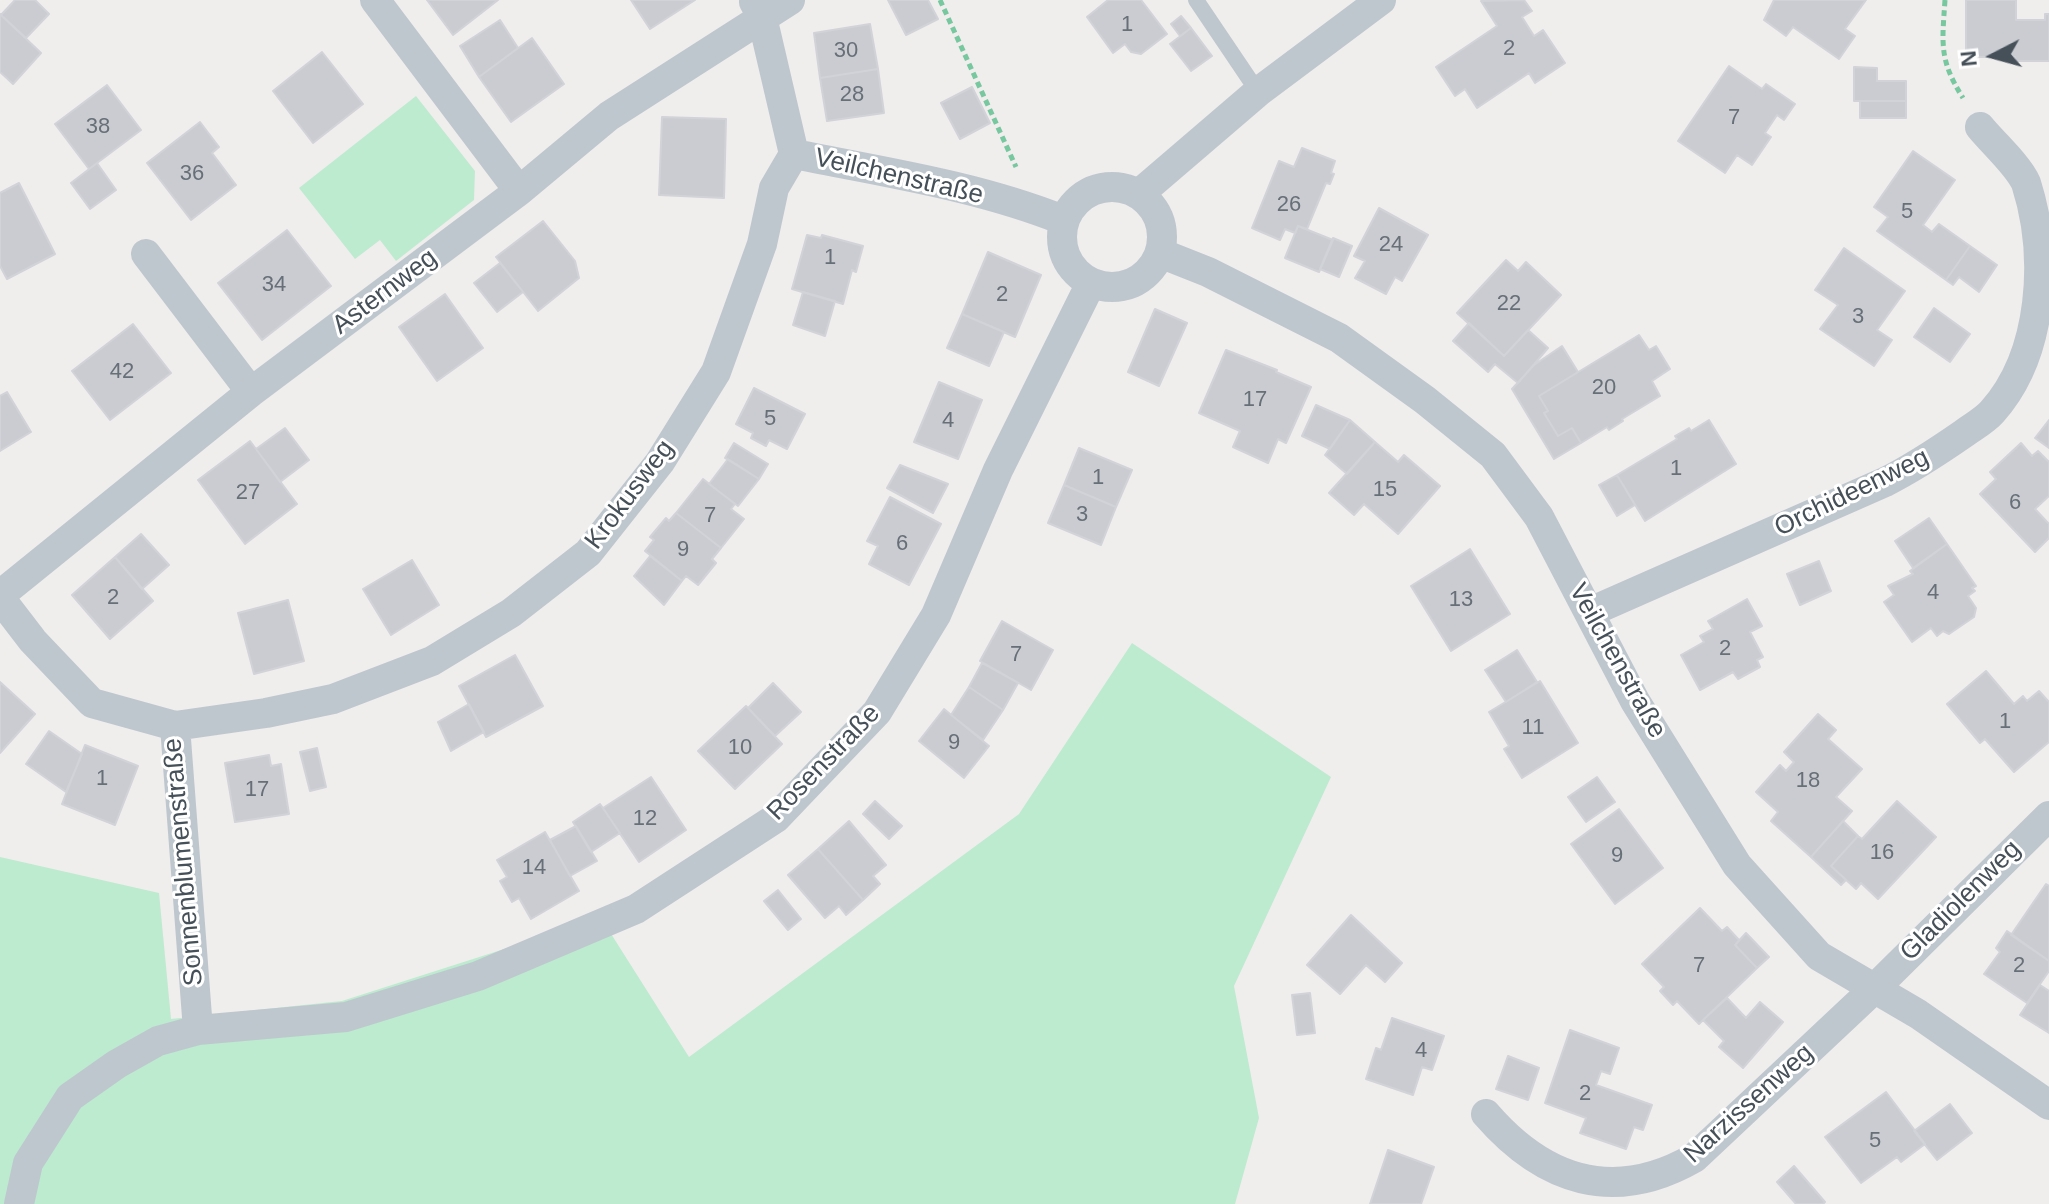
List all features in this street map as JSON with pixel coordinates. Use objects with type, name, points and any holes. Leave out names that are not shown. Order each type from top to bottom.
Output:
[{"type":"street","points":[[375,0],[519,191]]},
{"type":"street","name":"Asternweg","points":[[0,597],[251,392],[519,191],[609,116],[758,8],[790,0]]},
{"type":"street","points":[[1139,194],[1258,92],[1381,0]]},
{"type":"street","name":"Veilchenstraße","points":[[758,8],[794,154],[922,179],[1035,209],[1063,220]]},
{"type":"street","name":"Orchideenweg","points":[[1590,612],[1885,482],[1922,463],[1990,414],[2027,359],[2037,327],[2044,281],[2040,229],[2026,182],[1980,127]]},
{"type":"street","name":"Krokusweg","points":[[175,726],[266,713],[333,699],[432,661],[511,613],[588,553],[660,462],[716,372],[762,244],[774,188],[794,154]]},
{"type":"street","points":[[1110,185],[1139,194],[1155,210],[1162,231],[1160,253],[1149,271],[1132,283],[1100,294],[1071,268],[1061,245],[1063,220],[1081,196],[1110,185]]},
{"type":"street","name":"Veilchenstraße","points":[[1160,253],[1208,272],[1339,338],[1425,400],[1493,455],[1539,517],[1635,701],[1737,865],[1819,956],[1918,1014],[2049,1105]]},
{"type":"street","points":[[146,254],[251,392]]},
{"type":"street","name":"Rosenstraße","points":[[19,1204],[28,1163],[70,1097],[117,1064],[158,1041],[198,1030],[346,1017],[478,976],[636,909],[776,818],[877,712],[936,615],[998,470],[1100,294]]},
{"type":"street","name":"Sonnenblumenstraße","points":[[0,597],[33,641],[92,703],[175,726],[198,1030]]},
{"type":"street","name":"Gladiolenweg","points":[[1874,989],[2049,816]]},
{"type":"street","name":"Narzissenweg","points":[[1486,1114],[1509,1141],[1540,1163],[1581,1181],[1614,1184],[1642,1182],[1671,1173],[1694,1158],[1874,989]]},
{"type":"lane","points":[[1196,0],[1258,92]]},
{"type":"path","points":[[940,0],[1035,209]]},
{"type":"path","points":[[1945,0],[1943,42],[1947,73],[1980,127]]},
{"type":"path","points":[[1100,294],[1152,283]]},
{"type":"green space","points":[[416,96],[475,171],[474,200],[396,261],[380,240],[355,259],[299,188]]},
{"type":"green space","points":[[1132,643],[1331,777],[1234,986],[1259,1118],[1235,1204],[0,1204],[0,857],[159,893],[171,1019],[342,1001],[601,918],[689,1057],[1019,814]]},
{"type":"building","points":[[15,0],[35,0],[49,14],[26,38],[1,15]]},
{"type":"building","points":[[427,0],[498,0],[453,35]]},
{"type":"building","points":[[631,0],[695,0],[650,29]]},
{"type":"building","points":[[888,0],[928,0],[938,19],[906,35]]},
{"type":"building","points":[[1108,0],[1141,0],[1167,34],[1141,54],[1131,52],[1125,44],[1113,53],[1087,17]]},
{"type":"building","points":[[1524,0],[1532,11],[1522,17],[1534,36],[1543,30],[1565,63],[1535,83],[1529,73],[1477,108],[1465,89],[1455,96],[1436,67],[1497,26],[1481,1]]},
{"type":"building","points":[[1774,0],[1866,0],[1845,29],[1855,36],[1839,59],[1793,27],[1786,36],[1764,20]]},
{"type":"building","points":[[1966,0],[2016,0],[2016,20],[2045,20],[2045,14],[2049,14],[2049,61],[1966,57]]},
{"type":"building","points":[[0,14],[41,53],[13,84],[0,72]]},
{"type":"building","points":[[1181,16],[1191,28],[1180,36],[1171,24]]},
{"type":"building","points":[[500,20],[518,48],[479,77],[460,46]]},
{"type":"building","points":[[870,24],[878,69],[820,78],[814,33]]},
{"type":"building","points":[[1191,28],[1212,56],[1191,71],[1170,44]]},
{"type":"building","points":[[532,38],[564,84],[511,122],[479,77]]},
{"type":"building","points":[[322,52],[363,104],[313,143],[273,91]]},
{"type":"building","points":[[1729,66],[1762,89],[1766,84],[1795,104],[1784,120],[1777,115],[1765,133],[1771,137],[1752,165],[1737,155],[1725,173],[1678,141]]},
{"type":"building","points":[[1854,67],[1877,68],[1877,81],[1906,81],[1906,101],[1854,101]]},
{"type":"building","points":[[878,69],[884,113],[827,121],[820,78]]},
{"type":"building","points":[[107,85],[141,130],[89,169],[55,124]]},
{"type":"building","points":[[972,87],[990,123],[960,139],[941,103]]},
{"type":"building","points":[[1860,101],[1906,101],[1906,118],[1860,118]]},
{"type":"building","points":[[662,117],[726,119],[724,198],[659,195]]},
{"type":"building","points":[[200,122],[219,147],[212,153],[236,185],[191,220],[147,163]]},
{"type":"building","points":[[1302,148],[1335,161],[1331,173],[1334,174],[1330,184],[1326,183],[1307,229],[1298,226],[1295,233],[1285,229],[1280,240],[1252,228],[1279,161],[1294,167]]},
{"type":"building","points":[[1913,151],[1955,180],[1923,225],[1932,232],[1939,224],[1970,246],[1946,280],[1877,231],[1888,217],[1874,207]]},
{"type":"building","points":[[97,163],[116,190],[90,209],[71,183]]},
{"type":"building","points":[[19,183],[55,254],[7,279],[0,266],[0,193]]},
{"type":"building","points":[[1379,208],[1428,235],[1402,281],[1395,277],[1386,294],[1355,278],[1365,261],[1354,256]]},
{"type":"building","points":[[543,221],[575,261],[579,278],[538,311],[496,257]]},
{"type":"building","points":[[1298,226],[1333,240],[1319,272],[1285,258]]},
{"type":"building","points":[[287,230],[331,286],[262,340],[218,283]]},
{"type":"building","points":[[807,235],[821,238],[822,235],[863,246],[856,272],[852,270],[843,304],[792,289]]},
{"type":"building","points":[[1333,238],[1352,246],[1339,277],[1320,269]]},
{"type":"building","points":[[1970,246],[1997,265],[1979,292],[1959,277],[1953,285],[1946,280]]},
{"type":"building","points":[[1844,248],[1905,291],[1877,330],[1892,340],[1874,366],[1820,329],[1838,305],[1815,290]]},
{"type":"building","points":[[988,252],[1041,275],[1015,337],[962,314]]},
{"type":"building","points":[[1506,260],[1518,271],[1526,262],[1561,295],[1504,356],[1457,313]]},
{"type":"building","points":[[500,263],[523,292],[497,312],[474,283]]},
{"type":"building","points":[[803,292],[835,301],[825,336],[793,325]]},
{"type":"building","points":[[445,294],[483,348],[437,381],[399,327]]},
{"type":"building","points":[[1934,308],[1970,334],[1950,362],[1914,337]]},
{"type":"building","points":[[1155,309],[1187,323],[1159,386],[1128,372]]},
{"type":"building","points":[[962,314],[1004,332],[989,366],[947,348]]},
{"type":"building","points":[[1469,323],[1504,356],[1528,330],[1548,348],[1518,383],[1495,364],[1488,372],[1453,341]]},
{"type":"building","points":[[133,324],[171,373],[110,420],[72,371]]},
{"type":"building","points":[[1639,335],[1649,350],[1656,346],[1670,369],[1652,381],[1660,396],[1609,430],[1607,427],[1581,443],[1572,428],[1558,436],[1544,413],[1548,411],[1539,396]]},
{"type":"building","points":[[1562,346],[1578,372],[1539,396],[1548,411],[1544,413],[1558,436],[1572,428],[1581,443],[1554,459],[1512,389],[1534,365]]},
{"type":"building","points":[[1226,350],[1311,387],[1286,443],[1278,439],[1268,463],[1233,447],[1240,431],[1199,413]]},
{"type":"building","points":[[939,382],[982,400],[958,459],[914,442]]},
{"type":"building","points":[[754,388],[805,414],[787,449],[769,440],[766,446],[751,438],[753,433],[736,424]]},
{"type":"building","points":[[7,392],[31,432],[0,451],[0,396]]},
{"type":"building","points":[[1316,405],[1350,420],[1330,449],[1302,436]]},
{"type":"building","points":[[1350,420],[1375,442],[1347,474],[1325,455]]},
{"type":"building","points":[[1709,420],[1736,464],[1645,521],[1617,475],[1677,439],[1675,436]]},
{"type":"building","points":[[2049,420],[2049,448],[2035,438]]},
{"type":"building","points":[[285,428],[309,460],[280,482],[256,449]]},
{"type":"building","points":[[250,441],[297,504],[245,544],[198,480]]},
{"type":"building","points":[[1375,442],[1398,462],[1404,455],[1440,486],[1398,534],[1364,504],[1354,515],[1329,493]]},
{"type":"building","points":[[734,443],[768,464],[759,479],[725,458]]},
{"type":"building","points":[[2021,443],[2032,456],[2038,451],[2049,462],[2049,496],[2035,509],[2049,524],[2049,538],[2035,552],[1980,494],[1996,479],[1990,472]]},
{"type":"building","points":[[1079,448],[1132,470],[1116,507],[1064,485]]},
{"type":"building","points":[[728,459],[759,479],[738,506],[709,484]]},
{"type":"building","points":[[900,465],[948,484],[933,513],[887,488]]},
{"type":"building","points":[[1617,475],[1635,505],[1617,516],[1599,485]]},
{"type":"building","points":[[703,479],[735,504],[731,509],[744,519],[721,548],[676,513]]},
{"type":"building","points":[[1064,485],[1116,507],[1101,545],[1048,523]]},
{"type":"building","points":[[890,497],[941,524],[909,585],[869,564],[878,546],[867,541]]},
{"type":"building","points":[[676,513],[721,548],[712,559],[716,563],[698,585],[686,576],[682,581],[645,551],[654,540],[650,537],[666,518],[669,521]]},
{"type":"building","points":[[1929,518],[1947,544],[1913,568],[1895,541]]},
{"type":"building","points":[[141,534],[169,565],[142,589],[115,557]]},
{"type":"building","points":[[1947,544],[1976,586],[1968,596],[1976,608],[1974,617],[1949,634],[1943,631],[1937,636],[1931,628],[1912,642],[1884,602],[1894,595],[1888,586],[1913,574],[1910,571]]},
{"type":"building","points":[[1470,549],[1510,614],[1451,651],[1411,586]]},
{"type":"building","points":[[650,556],[682,581],[664,605],[634,576]]},
{"type":"building","points":[[115,557],[153,601],[110,639],[72,595]]},
{"type":"building","points":[[412,560],[439,605],[391,635],[363,589]]},
{"type":"building","points":[[1819,561],[1831,591],[1800,605],[1787,574]]},
{"type":"building","points":[[1747,599],[1762,626],[1750,632],[1763,657],[1757,660],[1760,667],[1738,679],[1733,672],[1700,690],[1681,655],[1704,642],[1700,636],[1713,629],[1708,621]]},
{"type":"building","points":[[288,600],[304,661],[254,674],[238,613]]},
{"type":"building","points":[[1002,621],[1053,650],[1031,690],[980,661]]},
{"type":"building","points":[[1517,650],[1537,682],[1506,702],[1485,670]]},
{"type":"building","points":[[515,655],[543,706],[486,737],[459,686]]},
{"type":"building","points":[[982,663],[1018,683],[1003,710],[969,687]]},
{"type":"building","points":[[1986,671],[2014,704],[2023,696],[2027,701],[2039,691],[2049,702],[2049,742],[2014,772],[1985,739],[1980,743],[1947,704]]},
{"type":"building","points":[[1540,681],[1578,743],[1522,778],[1504,749],[1509,746],[1489,712]]},
{"type":"building","points":[[0,682],[35,714],[0,753]]},
{"type":"building","points":[[773,683],[801,712],[775,736],[748,708]]},
{"type":"building","points":[[969,687],[1003,710],[983,740],[951,715]]},
{"type":"building","points":[[469,704],[484,732],[451,751],[438,722]]},
{"type":"building","points":[[746,706],[782,744],[735,789],[698,751]]},
{"type":"building","points":[[944,709],[989,746],[964,778],[919,741]]},
{"type":"building","points":[[1818,714],[1836,730],[1828,739],[1862,769],[1836,797],[1852,811],[1811,857],[1771,821],[1778,812],[1756,792],[1780,765],[1786,771],[1794,762],[1784,752]]},
{"type":"building","points":[[49,731],[82,754],[66,792],[26,764]]},
{"type":"building","points":[[85,745],[138,766],[115,825],[62,804]]},
{"type":"building","points":[[317,748],[326,787],[310,791],[300,752]]},
{"type":"building","points":[[269,755],[271,766],[281,764],[289,814],[235,822],[225,763]]},
{"type":"building","points":[[651,777],[686,830],[639,862],[603,808]]},
{"type":"building","points":[[1597,777],[1615,802],[1586,822],[1568,797]]},
{"type":"building","points":[[875,801],[902,826],[889,839],[863,814]]},
{"type":"building","points":[[1897,801],[1936,837],[1878,899],[1861,883],[1856,889],[1831,866],[1858,836],[1862,839]]},
{"type":"building","points":[[600,804],[620,833],[591,852],[573,822]]},
{"type":"building","points":[[1619,809],[1663,868],[1615,904],[1571,844]]},
{"type":"building","points":[[849,821],[886,865],[873,876],[880,884],[863,900],[818,849]]},
{"type":"building","points":[[1843,821],[1858,836],[1831,866],[1846,880],[1841,885],[1811,857]]},
{"type":"building","points":[[576,826],[597,861],[570,876],[550,840]]},
{"type":"building","points":[[545,832],[579,891],[531,919],[519,898],[512,902],[500,881],[507,877],[497,860]]},
{"type":"building","points":[[818,849],[863,900],[846,915],[839,906],[825,918],[788,875]]},
{"type":"building","points":[[2046,884],[2049,886],[2049,961],[2011,935]]},
{"type":"building","points":[[778,890],[801,919],[788,930],[764,901]]},
{"type":"building","points":[[1700,908],[1722,931],[1727,927],[1739,940],[1735,945],[1757,968],[1699,1024],[1677,1001],[1673,1005],[1660,991],[1664,987],[1642,964]]},
{"type":"building","points":[[1351,915],[1402,963],[1385,982],[1366,965],[1340,994],[1307,965]]},
{"type":"building","points":[[2007,931],[2049,961],[2049,971],[2027,1003],[1984,974],[2000,952],[1996,948]]},
{"type":"building","points":[[1746,933],[1769,957],[1757,968],[1735,945]]},
{"type":"building","points":[[2040,985],[2049,991],[2049,1033],[2020,1015]]},
{"type":"building","points":[[1310,993],[1315,1033],[1297,1035],[1292,995]]},
{"type":"building","points":[[1727,998],[1746,1018],[1760,1002],[1783,1022],[1743,1068],[1719,1047],[1724,1041],[1703,1020]]},
{"type":"building","points":[[1392,1018],[1444,1036],[1432,1070],[1422,1067],[1413,1095],[1366,1079],[1376,1048],[1381,1050]]},
{"type":"building","points":[[1570,1030],[1619,1048],[1610,1074],[1601,1071],[1596,1085],[1652,1105],[1643,1130],[1634,1127],[1626,1149],[1580,1133],[1586,1118],[1545,1103]]},
{"type":"building","points":[[1508,1056],[1539,1068],[1528,1100],[1496,1089]]},
{"type":"building","points":[[1886,1092],[1925,1144],[1901,1162],[1897,1157],[1861,1183],[1825,1137]]},
{"type":"building","points":[[1950,1104],[1972,1133],[1937,1160],[1914,1131]]},
{"type":"building","points":[[1388,1150],[1434,1167],[1421,1204],[1370,1204]]},
{"type":"building","points":[[1794,1166],[1825,1202],[1823,1204],[1796,1204],[1777,1182]]}]
